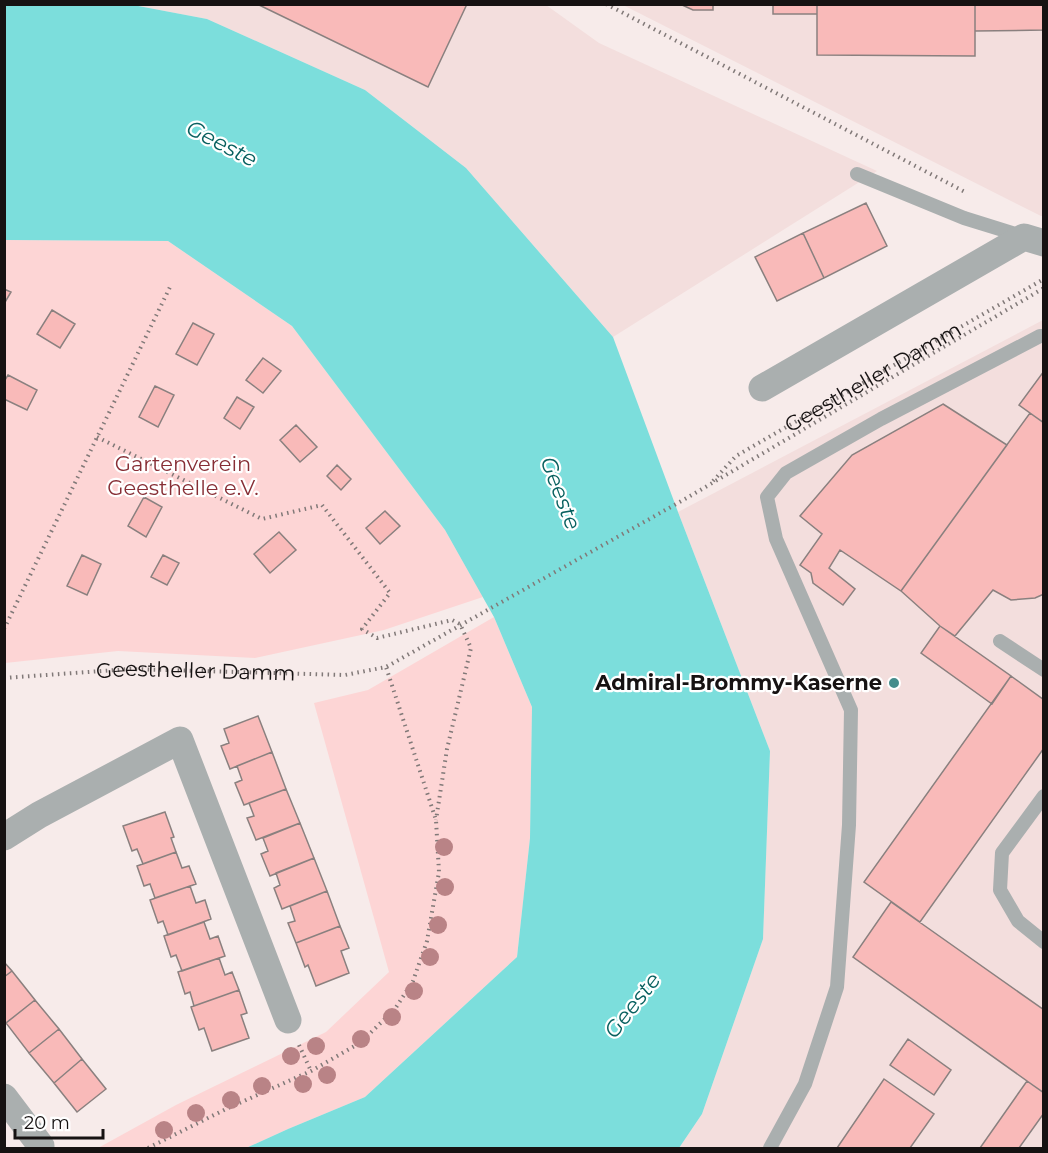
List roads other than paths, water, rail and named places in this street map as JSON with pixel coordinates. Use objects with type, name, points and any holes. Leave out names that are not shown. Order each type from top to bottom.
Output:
[{"type":"street","points":[[762,388],[1034,240]]},
{"type":"street","points":[[4,837],[39,814],[180,740],[288,1020]]},
{"type":"street","points":[[4,1097],[41,1146]]},
{"type":"lane","points":[[857,174],[964,218],[1034,240]]},
{"type":"lane","points":[[770,1149],[806,1084],[837,987],[849,825],[851,710],[776,539],[767,497],[786,473],[880,419],[1040,336],[1044,336]]},
{"type":"lane","points":[[1000,641],[1044,670]]},
{"type":"lane","points":[[1044,796],[1002,853],[1000,890],[1018,921],[1044,942]]},
{"type":"water","name":"Geeste","points":[[5,4],[133,5],[207,19],[365,90],[466,168],[613,337],[770,751],[763,939],[702,1114],[679,1148],[246,1148],[365,1097],[517,957],[530,838],[532,707],[494,617],[445,530],[292,326],[168,241],[5,240]]},
{"type":"place","name":"Admiral-Brommy-Kaserne","points":[[894,683]]},
{"type":"park label","name":"Gartenverein Geesthelle e.V.","points":[[183,476]]}]
